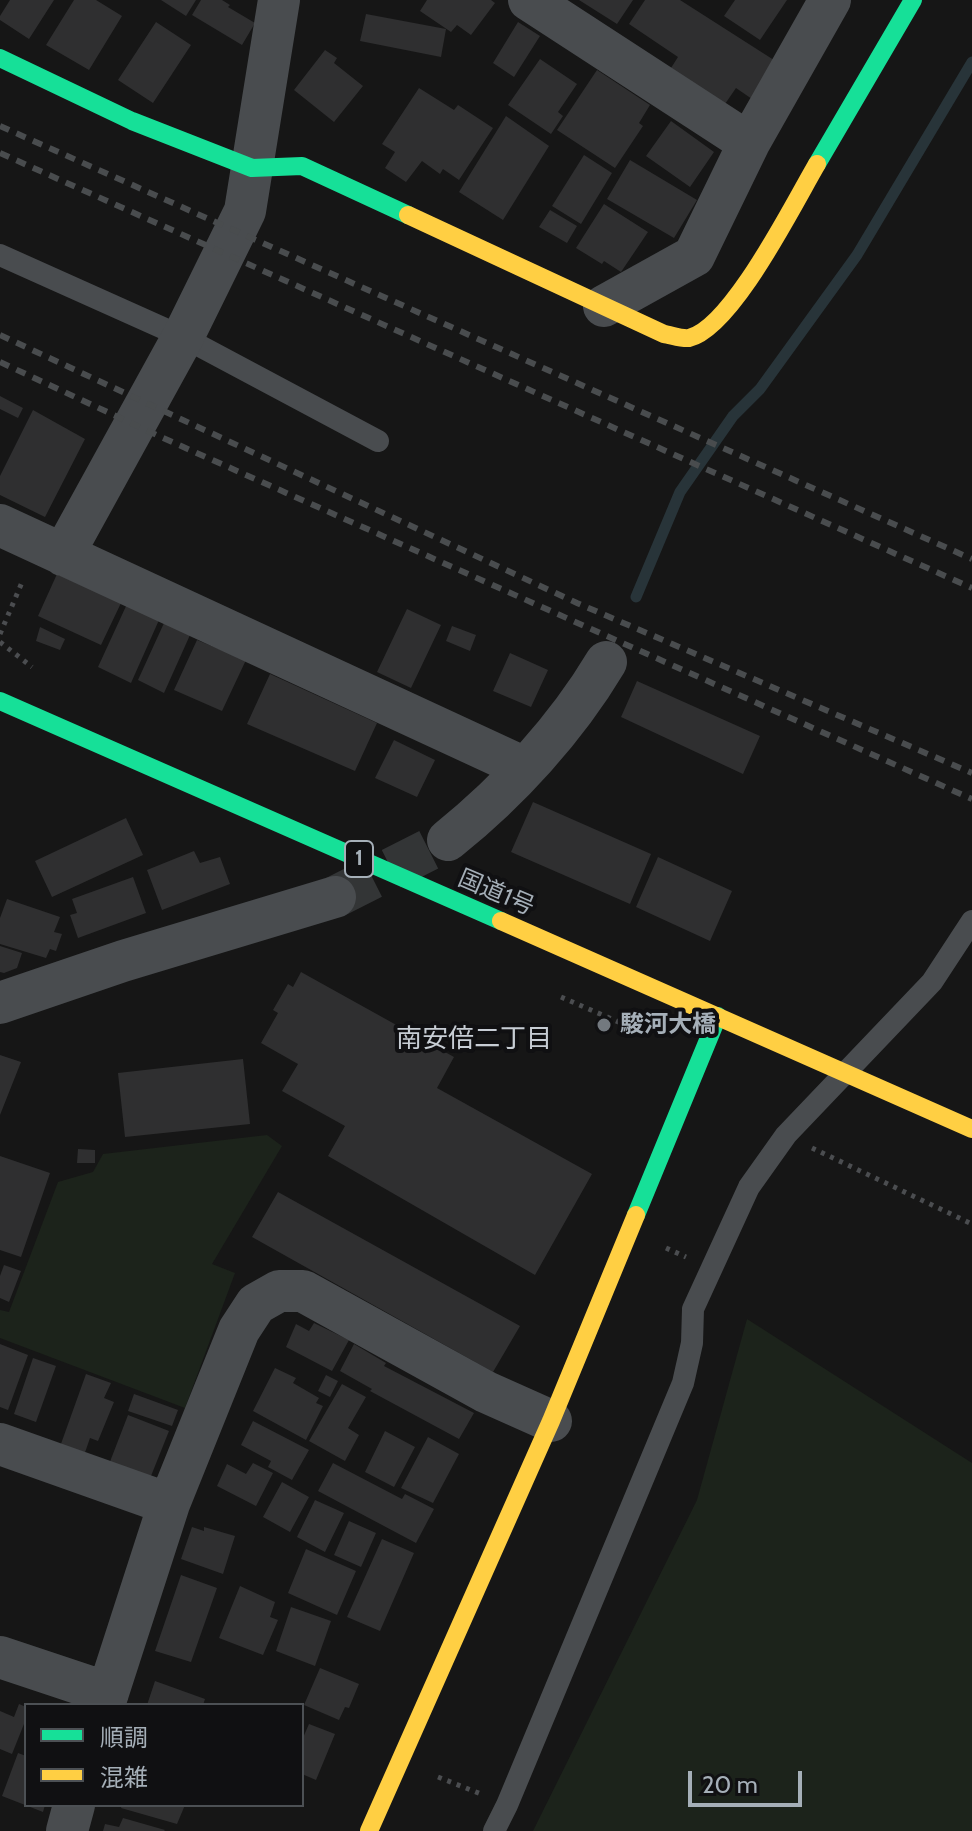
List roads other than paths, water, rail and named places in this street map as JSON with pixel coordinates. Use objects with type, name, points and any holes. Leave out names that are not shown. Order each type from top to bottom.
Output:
[{"type":"main road","points":[[0,58],[132,121],[252,168],[302,166],[664,334],[688,338],[718,321],[754,271],[913,0]]},
{"type":"main road","name":"国道1号","points":[[0,701],[972,1129]]},
{"type":"main road","points":[[369,1831],[551,1421],[718,1016]]},
{"type":"street","points":[[63,555],[183,337],[245,211],[279,0]]},
{"type":"street","points":[[529,0],[749,143]]},
{"type":"street","points":[[604,306],[694,256],[749,143],[830,0]]},
{"type":"street","points":[[0,525],[525,768]]},
{"type":"street","points":[[448,840],[525,768],[583,700],[606,662]]},
{"type":"street","points":[[0,1003],[123,961],[335,897]]},
{"type":"street","points":[[0,1657],[106,1699],[169,1504],[239,1330],[256,1304],[279,1291],[303,1291],[486,1392],[551,1421]]},
{"type":"street","points":[[0,1444],[169,1504]]},
{"type":"street","points":[[67,1831],[73,1807]]},
{"type":"lane","points":[[0,255],[183,337],[378,441]]},
{"type":"lane","points":[[494,1831],[683,1383],[692,1343],[693,1309],[749,1187],[786,1135],[932,982],[972,921]]},
{"type":"waterway","points":[[636,597],[680,492],[733,416],[760,389],[857,255],[972,62]]},
{"type":"tunnel","points":[[335,897],[448,840]]},
{"type":"railway","points":[[0,126],[972,559]]},
{"type":"railway","points":[[0,153],[972,588]]},
{"type":"railway","points":[[0,335],[577,603],[972,773]]},
{"type":"railway","points":[[0,362],[972,799]]},
{"type":"place","name":"駿河大橋","points":[[604,1025]]},
{"type":"district","name":"南安倍二丁目","points":[[474,1039]]}]
